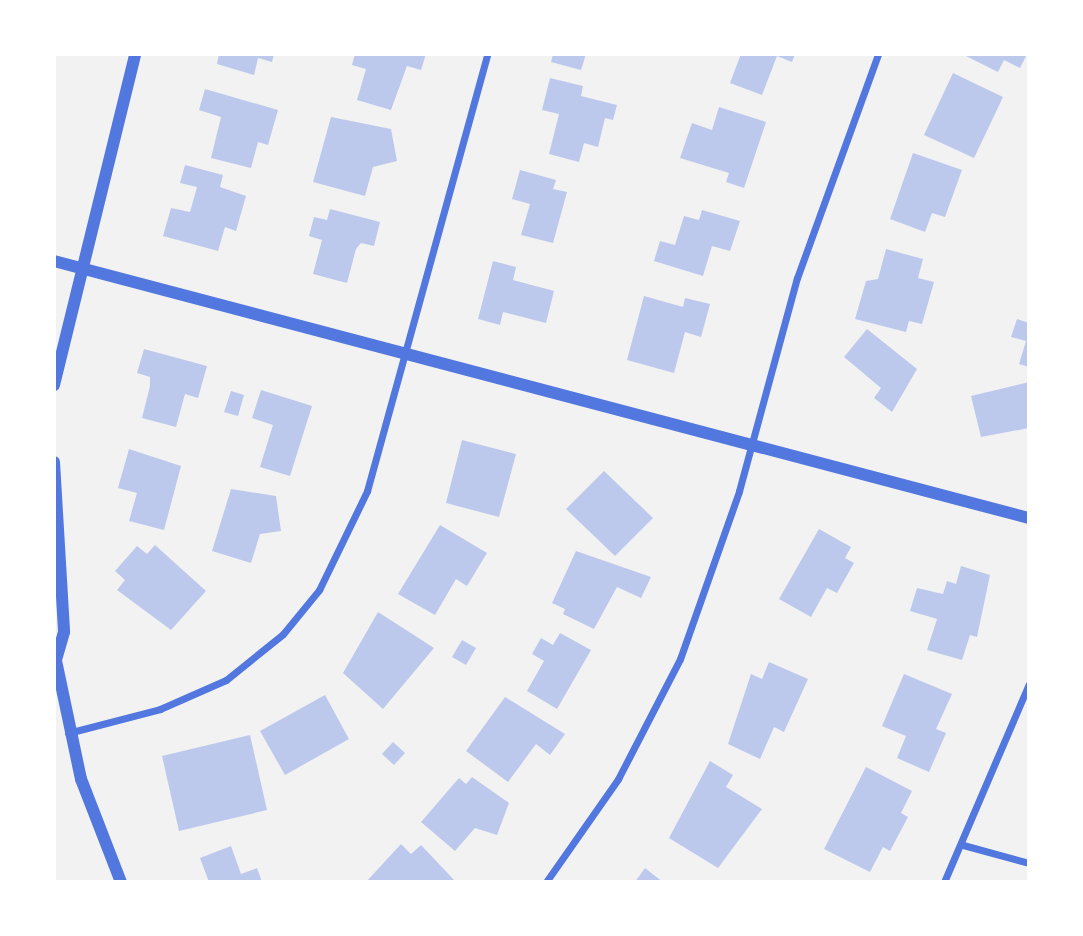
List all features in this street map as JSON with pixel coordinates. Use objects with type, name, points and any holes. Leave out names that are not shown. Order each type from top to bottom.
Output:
[{"type":"street","points":[[54,385],[79,268],[135,54]]},
{"type":"street","points":[[68,733],[205,692],[268,649],[295,621],[330,571],[363,502],[406,356],[487,54]]},
{"type":"street","points":[[546,882],[618,779],[669,684],[751,443],[797,278],[878,54]]},
{"type":"street","points":[[54,261],[406,356],[751,443],[1029,518]]},
{"type":"street","points":[[54,463],[64,632],[56,654],[68,733],[108,858],[111,882]]},
{"type":"street","points":[[944,882],[963,845],[1029,684]]},
{"type":"street","points":[[963,845],[1029,863]]},
{"type":"street","points":[[108,858],[121,882]]},
{"type":"building","points":[[219,54],[274,54],[272,62],[258,58],[254,75],[217,64]]},
{"type":"building","points":[[355,54],[426,54],[421,70],[407,66],[391,110],[357,100],[366,69],[352,65]]},
{"type":"building","points":[[553,54],[586,54],[581,70],[551,62]]},
{"type":"building","points":[[741,54],[795,54],[792,62],[777,56],[762,95],[730,83]]},
{"type":"building","points":[[962,54],[1027,54],[1020,68],[1004,60],[998,72]]},
{"type":"building","points":[[953,73],[1003,97],[974,158],[924,135]]},
{"type":"building","points":[[550,78],[583,86],[581,96],[617,105],[613,120],[605,118],[598,147],[584,143],[579,162],[549,154],[559,114],[542,110]]},
{"type":"building","points":[[205,89],[278,110],[268,145],[258,142],[251,168],[211,158],[221,117],[199,110]]},
{"type":"building","points":[[719,107],[766,122],[744,188],[726,182],[729,173],[680,158],[692,123],[712,130]]},
{"type":"building","points":[[331,117],[391,129],[397,161],[373,167],[365,196],[313,182]]},
{"type":"building","points":[[913,153],[962,170],[945,217],[932,213],[925,232],[890,219]]},
{"type":"building","points":[[185,165],[223,175],[220,187],[246,196],[236,231],[225,227],[218,251],[163,236],[171,208],[190,212],[197,187],[180,183]]},
{"type":"building","points":[[520,170],[556,180],[553,189],[567,192],[553,243],[521,235],[530,204],[512,199]]},
{"type":"building","points":[[330,209],[380,222],[374,246],[361,243],[356,249],[347,283],[313,274],[322,240],[309,236],[314,217],[327,220]]},
{"type":"building","points":[[702,210],[740,221],[730,251],[712,246],[703,276],[654,261],[660,241],[675,245],[684,216],[699,220]]},
{"type":"building","points":[[886,249],[923,259],[918,278],[934,282],[922,324],[909,321],[906,332],[855,319],[866,281],[878,279]]},
{"type":"building","points":[[493,261],[516,267],[513,280],[554,291],[546,323],[503,312],[500,325],[478,319]]},
{"type":"building","points":[[644,296],[683,307],[685,298],[710,304],[701,337],[685,332],[674,373],[627,360]]},
{"type":"building","points":[[1017,319],[1029,323],[1029,367],[1019,364],[1026,341],[1011,337]]},
{"type":"building","points":[[867,329],[917,369],[892,412],[874,398],[881,388],[844,357]]},
{"type":"building","points":[[144,349],[207,366],[198,398],[185,394],[176,427],[142,418],[150,386],[150,377],[137,373]]},
{"type":"building","points":[[1029,382],[1029,428],[981,437],[971,396]]},
{"type":"building","points":[[261,390],[312,406],[290,476],[260,467],[273,425],[252,418]]},
{"type":"building","points":[[231,391],[244,395],[238,416],[224,412]]},
{"type":"building","points":[[462,440],[516,454],[499,517],[446,503]]},
{"type":"building","points":[[129,449],[181,466],[164,530],[129,521],[137,493],[118,488]]},
{"type":"building","points":[[604,471],[653,518],[615,556],[566,509]]},
{"type":"building","points":[[231,489],[276,496],[281,531],[260,534],[251,563],[212,551]]},
{"type":"building","points":[[440,525],[487,553],[467,586],[456,579],[435,615],[398,594]]},
{"type":"building","points":[[819,529],[851,547],[845,558],[854,563],[837,593],[827,588],[811,617],[779,599]]},
{"type":"building","points":[[155,545],[206,591],[171,630],[117,590],[125,580],[115,571],[137,546],[147,554]]},
{"type":"building","points":[[576,551],[651,577],[641,598],[617,587],[594,629],[563,614],[565,609],[552,603]]},
{"type":"building","points":[[961,566],[990,575],[977,637],[970,635],[962,660],[927,650],[937,619],[910,611],[917,588],[943,594],[947,581],[956,584]]},
{"type":"building","points":[[378,612],[434,648],[383,709],[343,673]]},
{"type":"building","points":[[560,633],[591,650],[557,709],[527,691],[544,661],[532,654],[541,638],[553,645]]},
{"type":"building","points":[[462,640],[476,648],[466,665],[452,657]]},
{"type":"building","points":[[769,662],[808,679],[784,732],[774,727],[760,759],[728,744],[751,674],[762,679]]},
{"type":"building","points":[[904,674],[952,694],[936,729],[946,733],[929,772],[897,758],[906,736],[882,726]]},
{"type":"building","points":[[325,695],[349,739],[285,775],[260,731]]},
{"type":"building","points":[[505,697],[565,734],[550,755],[536,744],[508,782],[466,751]]},
{"type":"building","points":[[250,735],[267,810],[179,831],[162,756]]},
{"type":"building","points":[[393,742],[405,753],[394,765],[382,754]]},
{"type":"building","points":[[710,761],[733,775],[726,787],[762,809],[718,868],[669,838]]},
{"type":"building","points":[[866,767],[912,791],[901,813],[908,817],[890,851],[883,847],[870,872],[824,849]]},
{"type":"building","points":[[472,777],[509,803],[497,835],[475,828],[455,851],[421,822],[459,778],[466,784]]},
{"type":"building","points":[[401,844],[411,854],[421,845],[456,882],[366,882]]},
{"type":"building","points":[[231,846],[241,874],[257,868],[262,882],[209,882],[200,858]]},
{"type":"building","points":[[645,868],[659,879],[663,882],[635,882]]}]
